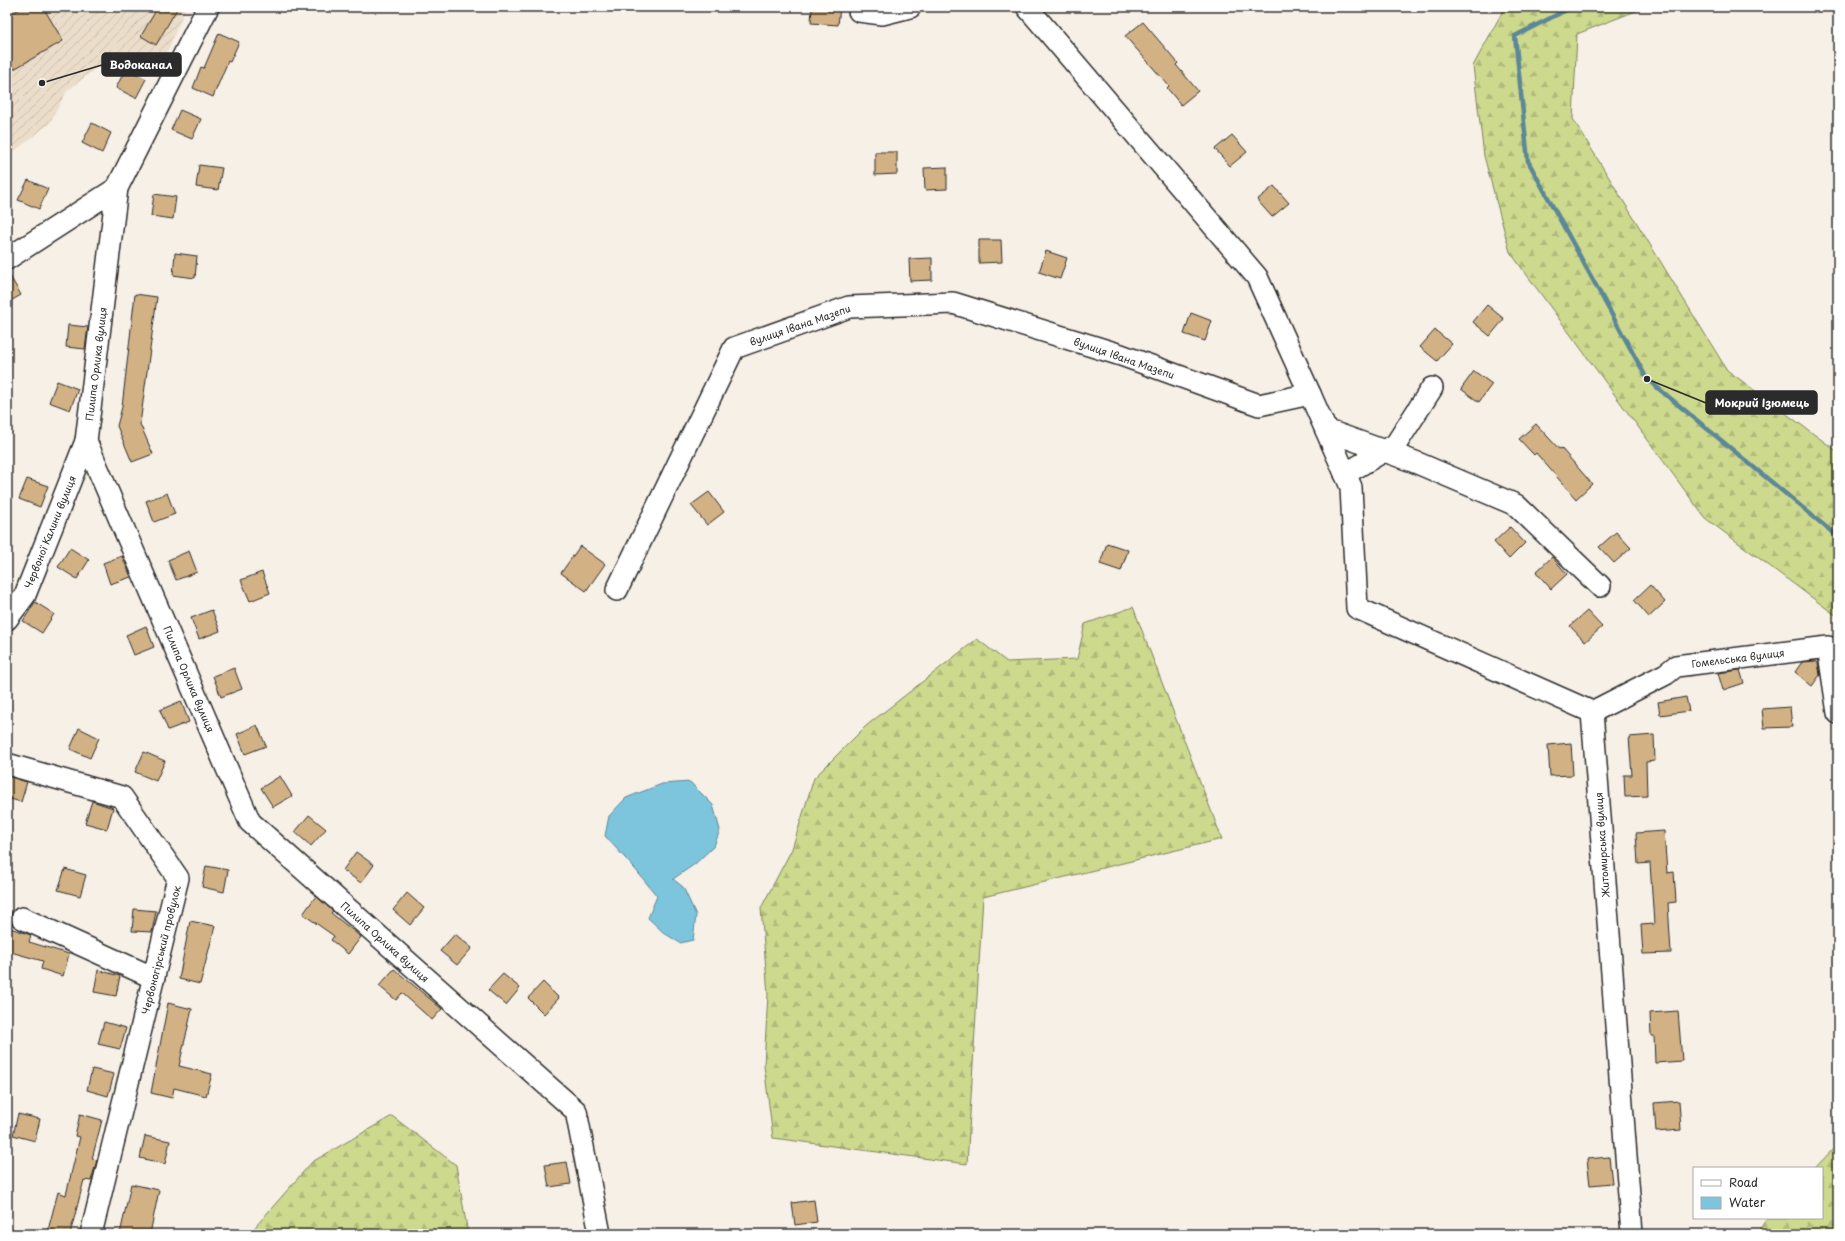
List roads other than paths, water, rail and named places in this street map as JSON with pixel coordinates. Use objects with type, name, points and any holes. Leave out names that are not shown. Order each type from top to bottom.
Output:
[{"type":"street","name":"Пилипа Орлика вулиця","points":[[208,7],[117,188],[86,441],[250,822],[576,1111],[600,1234]]},
{"type":"street","points":[[859,11],[882,14],[910,7]]},
{"type":"street","points":[[1027,7],[1257,277],[1351,487],[1357,608],[1592,712]]},
{"type":"street","points":[[7,260],[117,188]]},
{"type":"street","name":"вулиця Івана Мазепи","points":[[617,590],[734,348],[849,307],[953,303],[1122,355],[1259,405],[1310,394]]},
{"type":"street","points":[[1345,474],[1396,444],[1432,388]]},
{"type":"street","points":[[1326,430],[1415,462],[1516,505],[1600,586]]},
{"type":"street","name":"Червоної Калини вулиця","points":[[7,619],[25,595],[86,441]]},
{"type":"street","name":"Гомельська вулиця","points":[[1592,712],[1666,674],[1676,666],[1828,647],[1838,714]]},
{"type":"street","name":"Житомирська вулиця","points":[[1592,712],[1632,1234]]},
{"type":"street","name":"Червоногірський провулок","points":[[7,764],[122,797],[178,878],[90,1234]]},
{"type":"street","points":[[22,918],[154,978]]},
{"type":"water","points":[[690,782],[713,805],[720,830],[714,846],[695,864],[673,879],[683,887],[696,915],[693,940],[680,943],[664,933],[648,918],[657,896],[605,836],[609,816],[626,798],[662,784]]},
{"type":"waterway","points":[[1572,7],[1515,36],[1528,161],[1647,379],[1838,537]]},
{"type":"place","name":"Водоканал","points":[[42,83]]},
{"type":"place","name":"Мокрий Ізюмець","points":[[1647,379]]}]
